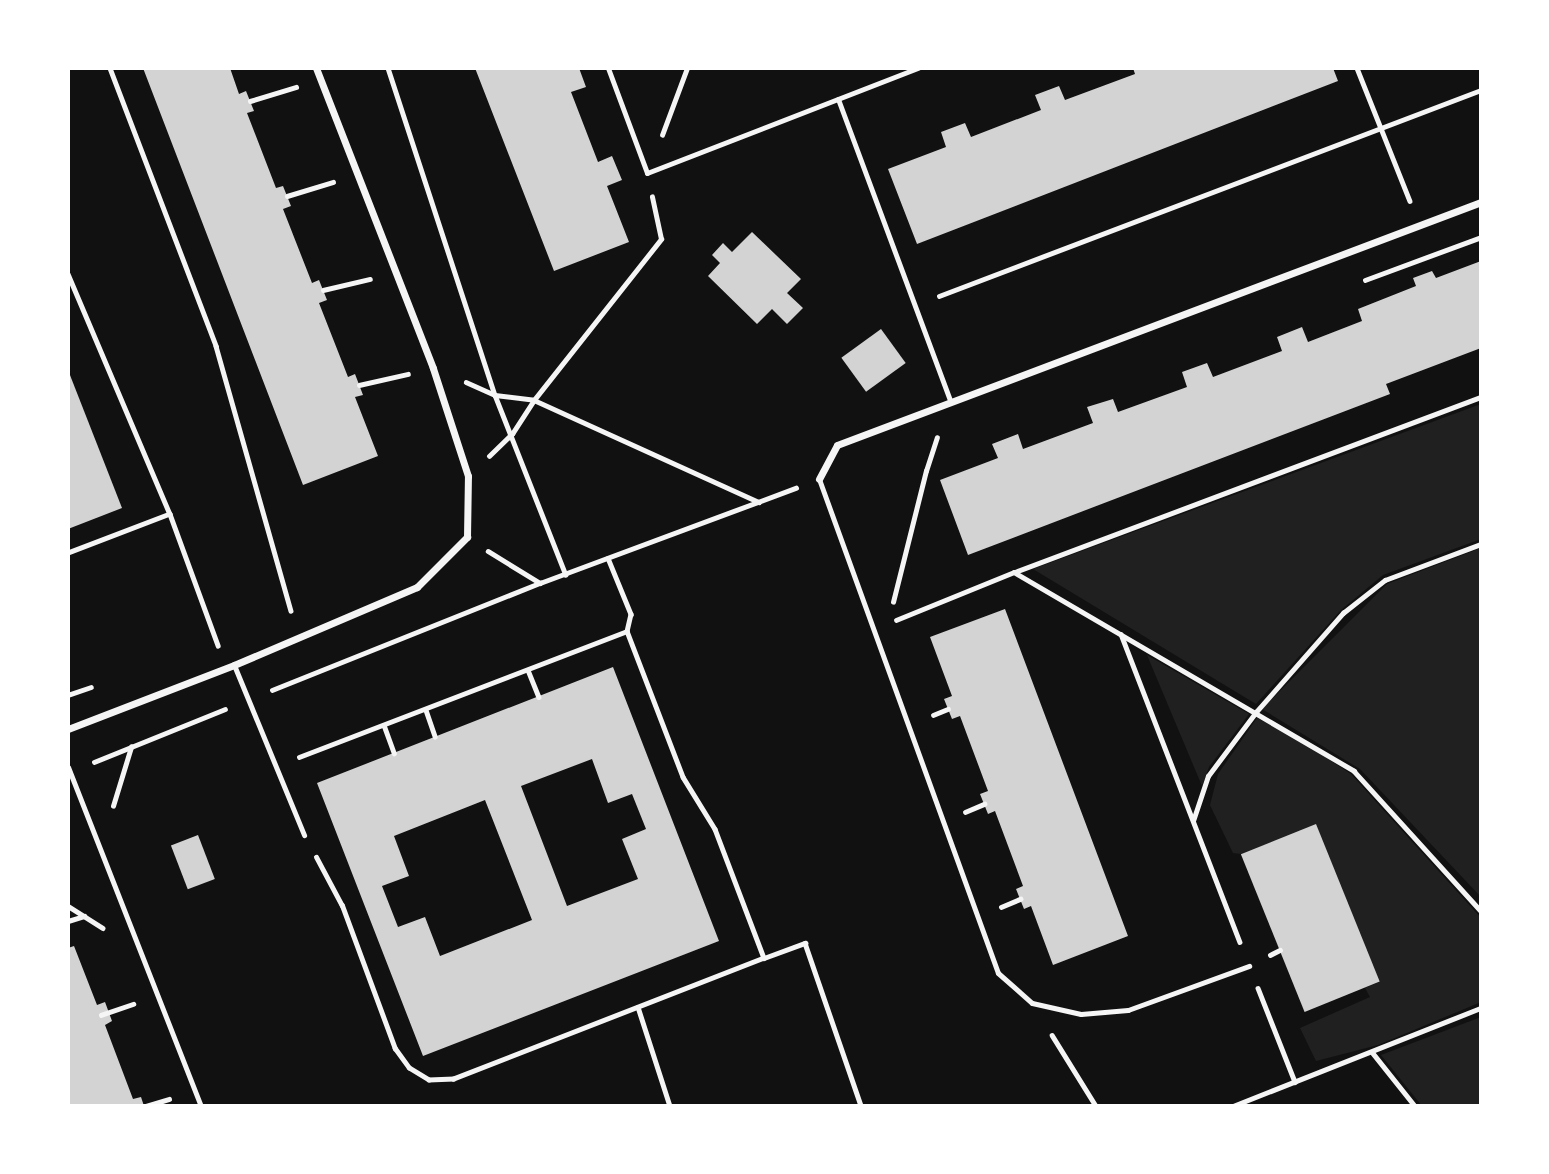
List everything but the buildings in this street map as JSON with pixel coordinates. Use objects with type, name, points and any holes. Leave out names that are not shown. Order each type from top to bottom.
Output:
[{"type":"street","points":[[68,729],[230,666],[417,587],[467,537],[468,476],[433,368],[316,68]]},
{"type":"street","points":[[820,479],[837,445],[950,400],[1481,202]]},
{"type":"lane","points":[[608,68],[648,173],[918,68]]},
{"type":"lane","points":[[838,99],[950,400]]},
{"type":"lane","points":[[820,479],[998,973],[1032,1003],[1081,1014],[1128,1010],[1249,966]]},
{"type":"lane","points":[[230,666],[248,700],[304,835]]},
{"type":"lane","points":[[69,769],[201,1106]]},
{"type":"path","points":[[110,68],[216,346],[298,637]]},
{"type":"path","points":[[388,68],[495,395],[566,575]]},
{"type":"path","points":[[468,476],[512,434],[534,400],[661,239],[648,173],[687,68]]},
{"type":"path","points":[[1357,68],[1419,225]]},
{"type":"path","points":[[250,101],[321,80]]},
{"type":"path","points":[[915,306],[1481,90]]},
{"type":"path","points":[[287,196],[358,174]]},
{"type":"path","points":[[1366,280],[1481,237]]},
{"type":"path","points":[[323,290],[396,272]]},
{"type":"path","points":[[68,274],[170,514],[230,666]]},
{"type":"path","points":[[359,384],[433,368],[495,395],[534,400],[759,502]]},
{"type":"path","points":[[950,400],[926,471],[888,623],[1014,572],[1481,397]]},
{"type":"path","points":[[69,769],[131,747],[540,583],[820,479]]},
{"type":"path","points":[[68,553],[170,514]]},
{"type":"path","points":[[467,537],[540,583]]},
{"type":"path","points":[[1193,821],[1208,776],[1256,712],[1343,613],[1385,580],[1481,544]]},
{"type":"path","points":[[608,558],[631,614],[626,631],[683,776],[715,829],[764,958]]},
{"type":"path","points":[[1014,572],[1354,771],[1481,911]]},
{"type":"path","points":[[275,765],[426,710],[626,631]]},
{"type":"path","points":[[1120,633],[1295,1082]]},
{"type":"path","points":[[528,670],[539,696]]},
{"type":"path","points":[[426,710],[435,736]]},
{"type":"path","points":[[384,726],[394,753]]},
{"type":"path","points":[[101,849],[131,747]]},
{"type":"path","points":[[304,835],[342,906],[395,1049],[409,1068],[429,1080],[454,1079],[805,943],[861,1106]]},
{"type":"path","points":[[68,921],[84,916]]},
{"type":"path","points":[[1249,966],[1280,950]]},
{"type":"path","points":[[1032,1003],[1096,1106]]},
{"type":"path","points":[[638,1007],[670,1106]]},
{"type":"path","points":[[1233,1106],[1481,1008]]},
{"type":"path","points":[[1372,1052],[1415,1106]]},
{"type":"shaded area","points":[[1481,404],[1481,539],[1383,575],[1341,610],[1256,704],[1033,569]]},
{"type":"shaded area","points":[[1481,548],[1481,897],[1360,769],[1262,709],[1387,584]]},
{"type":"shaded area","points":[[1147,655],[1249,714],[1209,767],[1202,786]]},
{"type":"shaded area","points":[[1257,718],[1290,734],[1351,774],[1481,918],[1481,1002],[1378,1045],[1316,1061],[1300,1028],[1370,997],[1365,988],[1379,982],[1241,854],[1233,853],[1210,805],[1218,774]]},
{"type":"shaded area","points":[[1481,1017],[1481,1106],[1422,1106],[1381,1055]]}]
